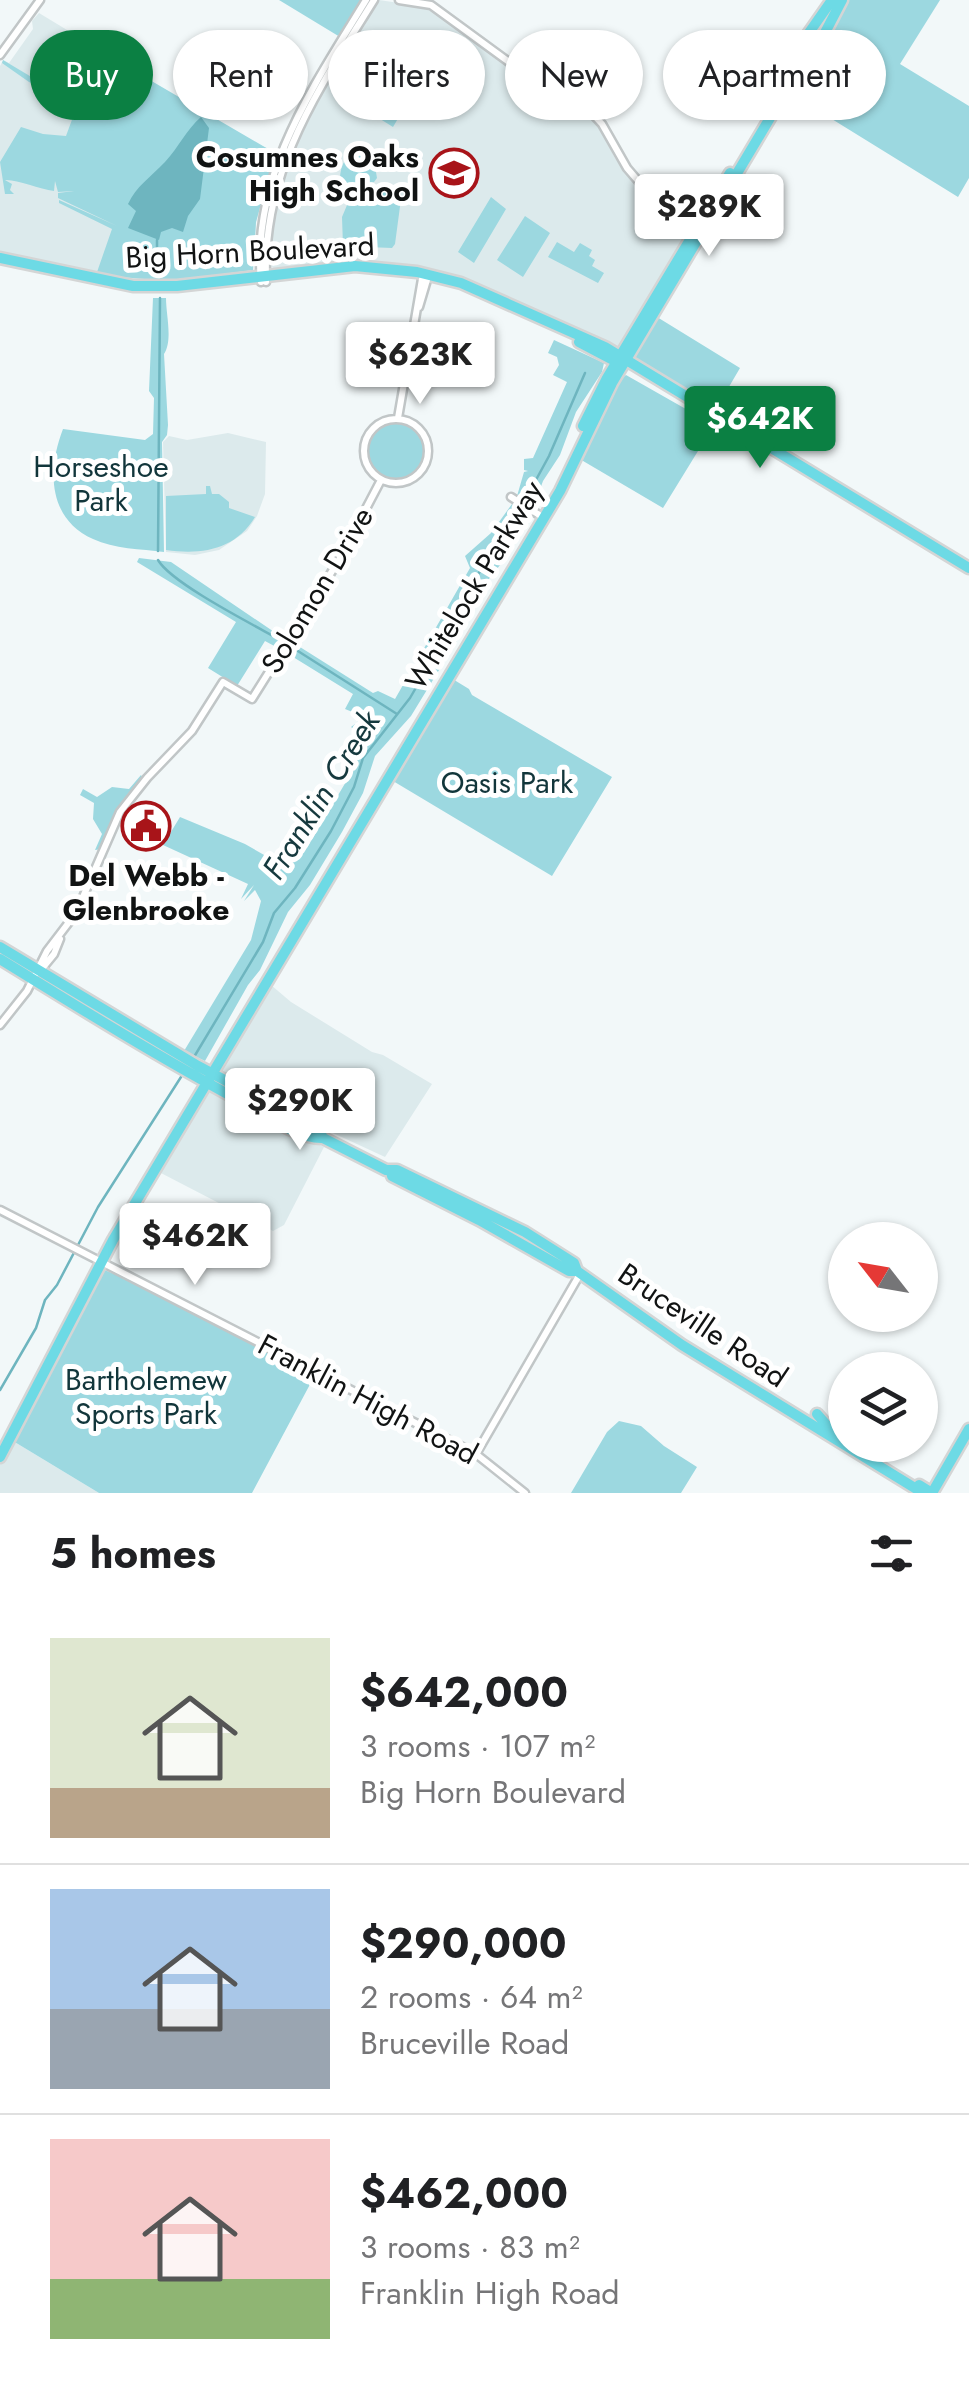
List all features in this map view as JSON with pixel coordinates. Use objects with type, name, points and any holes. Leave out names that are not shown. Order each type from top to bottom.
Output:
[{"type":"main road","name":"Whitelock Parkway","points":[[621,361],[773,101],[806,37],[832,0]]},
{"type":"main road","name":"Whitelock Parkway","points":[[0,1456],[97,1259],[542,516],[594,400],[816,50],[842,0]]},
{"type":"main road","points":[[680,269],[698,225],[716,209]]},
{"type":"main road","name":"Big Horn Boulevard","points":[[0,261],[92,285],[140,291],[178,291],[356,266],[418,272],[487,293],[621,361],[969,571]]},
{"type":"main road","name":"Big Horn Boulevard","points":[[263,279],[356,272],[424,280],[484,298],[621,361]]},
{"type":"main road","name":"Bruceville Road","points":[[0,947],[37,976]]},
{"type":"main road","name":"Bruceville Road","points":[[0,958],[207,1078],[319,1130],[323,1138],[391,1172],[392,1176],[568,1271],[579,1272],[644,1320],[828,1434]]},
{"type":"main road","points":[[737,1380],[744,1390],[743,1397]]},
{"type":"main road","points":[[817,1414],[828,1426]]},
{"type":"main road","points":[[932,1492],[969,1430]]},
{"type":"main road","points":[[871,1462],[914,1493]]},
{"type":"main road","name":"Bruceville Road","points":[[877,1462],[932,1492]]},
{"type":"main road","name":"Bruceville Road","points":[[878,1462],[932,1492]]},
{"type":"street","points":[[0,55],[40,0]]},
{"type":"street","points":[[263,279],[263,222],[282,147],[366,0]]},
{"type":"street","points":[[263,279],[272,202],[287,152],[311,103],[374,0]]},
{"type":"street","points":[[399,0],[430,5],[509,62],[587,108],[657,203],[698,225]]},
{"type":"street","points":[[430,0],[515,61],[593,109],[641,180],[694,218],[698,225]]},
{"type":"street","points":[[398,418],[424,280]]},
{"type":"street","points":[[398,418],[410,422],[422,431],[428,460],[419,474],[407,482],[381,480],[366,464],[364,443],[377,425],[398,418]]},
{"type":"street","name":"Solomon Drive","points":[[37,976],[47,951],[80,906],[120,812],[192,731],[224,682],[252,699],[339,560],[381,480]]},
{"type":"street","points":[[511,497],[542,516]]},
{"type":"street","points":[[0,1024],[37,976]]},
{"type":"street","name":"Franklin High Road","points":[[0,1210],[476,1454],[525,1493]]},
{"type":"street","points":[[476,1454],[579,1272]]},
{"type":"shaded area","name":"Cosumnes Oaks High School","points":[[379,0],[426,7],[463,30],[360,30]]},
{"type":"shaded area","points":[[39,13],[67,30],[32,30],[32,21]]},
{"type":"shaded area","points":[[30,33],[30,120],[153,120],[153,82],[173,94],[173,120],[215,120],[274,151],[256,222],[253,270],[179,280],[138,280],[0,253],[0,66],[3,60],[9,63]]},
{"type":"shaded area","name":"Cosumnes Oaks High School","points":[[485,46],[505,60],[505,120],[595,120],[633,182],[656,207],[689,229],[619,348],[486,290],[354,262],[276,270],[271,266],[274,204],[284,168],[328,80],[328,120],[485,120]]},
{"type":"shaded area","points":[[203,120],[209,128],[200,199],[183,232],[172,228],[161,232],[159,240],[128,228],[136,211],[128,204],[131,198],[191,127]]},
{"type":"shaded area","points":[[228,433],[266,442],[265,494],[257,516],[247,531],[219,550],[195,555],[166,552],[163,442],[169,436],[187,440]]},
{"type":"shaded area","points":[[271,985],[291,1002],[372,1052],[432,1084],[385,1157],[222,1076],[221,1069]]},
{"type":"shaded area","points":[[210,1092],[324,1147],[284,1225],[273,1231],[159,1172]]},
{"type":"shaded area","points":[[13,1441],[99,1493],[0,1493],[0,1463]]},
{"type":"green space","points":[[279,0],[362,0],[344,30],[328,30]]},
{"type":"green space","points":[[849,0],[940,0],[900,64],[969,106],[969,178],[958,197],[833,120],[886,120],[886,30],[834,30]]},
{"type":"green space","points":[[3,60],[30,76],[30,82],[2,63]]},
{"type":"green space","points":[[153,82],[173,94],[173,120],[218,120],[275,153],[256,222],[253,270],[169,281],[96,275],[112,229],[59,200],[117,226],[58,198],[58,193],[74,191],[58,192],[55,181],[54,191],[5,180],[12,184],[10,190],[14,194],[5,194],[0,162],[21,127],[66,136],[72,120],[153,120]]},
{"type":"green space","points":[[362,147],[372,149],[377,178],[374,182],[346,186],[340,180],[343,164]]},
{"type":"green space","points":[[373,188],[384,189],[401,199],[395,244],[392,248],[343,246],[342,217],[350,198]]},
{"type":"green space","points":[[491,197],[506,209],[474,263],[458,252]]},
{"type":"green space","points":[[525,216],[550,233],[523,277],[497,260]]},
{"type":"green space","points":[[557,242],[574,252],[580,243],[592,250],[592,266],[604,273],[598,283],[548,257]]},
{"type":"green space","name":"Horseshoe Park","points":[[153,298],[166,298],[168,327],[164,354],[168,425],[162,442],[164,552],[110,545],[78,530],[60,506],[54,477],[63,429],[145,440],[153,434],[154,398],[149,391]]},
{"type":"green space","points":[[657,317],[740,368],[716,409],[635,360],[634,355]]},
{"type":"green space","points":[[554,340],[604,363],[576,412],[534,506],[517,496],[524,472],[528,471],[524,470],[524,459],[533,458],[567,382],[553,375],[559,365],[557,357],[548,353]]},
{"type":"green space","points":[[626,375],[714,425],[663,508],[578,458],[606,401]]},
{"type":"green space","points":[[396,423],[416,431],[424,451],[416,471],[396,479],[376,471],[368,451],[376,431]]},
{"type":"green space","points":[[206,486],[210,486],[212,494],[229,502],[229,508],[255,517],[238,537],[216,548],[192,552],[166,550],[166,496],[206,494]]},
{"type":"green space","points":[[512,504],[529,513],[529,519],[481,589],[461,634],[411,716],[375,756],[363,793],[310,885],[288,912],[260,970],[205,1061],[184,1051],[251,940],[261,901],[255,890],[244,901],[254,885],[241,899],[248,884],[163,845],[180,817],[273,860],[279,848],[276,862],[285,849],[281,865],[295,862],[347,780],[364,736],[351,727],[365,727],[380,719],[374,716],[366,725],[358,724],[355,713],[345,709],[353,694],[285,652],[292,642],[373,693],[378,691],[395,699],[470,568],[465,556],[491,533]]},
{"type":"green space","points":[[139,558],[171,562],[286,640],[278,648],[265,641],[237,686],[208,668],[236,622],[137,562]]},
{"type":"green space","name":"Oasis Park","points":[[451,678],[472,695],[612,777],[552,876],[393,781]]},
{"type":"green space","points":[[141,775],[143,779],[117,813],[102,849],[95,850],[102,834],[93,819],[94,803],[80,795],[83,789],[97,797],[112,787],[129,789]]},
{"type":"green space","name":"Bartholemew Sports Park","points":[[102,1269],[144,1286],[315,1375],[252,1493],[99,1493],[13,1441]]},
{"type":"green space","points":[[619,1421],[641,1426],[697,1467],[681,1493],[571,1493],[607,1432]]},
{"type":"waterway","points":[[157,240],[157,272]]},
{"type":"waterway","points":[[158,551],[160,298]]},
{"type":"waterway","name":"Franklin Creek","points":[[525,500],[585,373]]},
{"type":"waterway","name":"Franklin Creek","points":[[194,1057],[263,942],[274,913],[331,831],[354,787],[363,758],[410,698],[472,584],[520,508]]},
{"type":"waterway","points":[[158,560],[180,581],[284,642]]},
{"type":"waterway","points":[[290,646],[397,714]]},
{"type":"waterway","name":"Franklin Creek","points":[[0,1390],[98,1207],[181,1077]]},
{"type":"place","name":"Cosumnes Oaks High School","points":[[454,173]]},
{"type":"place","name":"Del Webb - Glenbrooke","points":[[146,826]]}]
